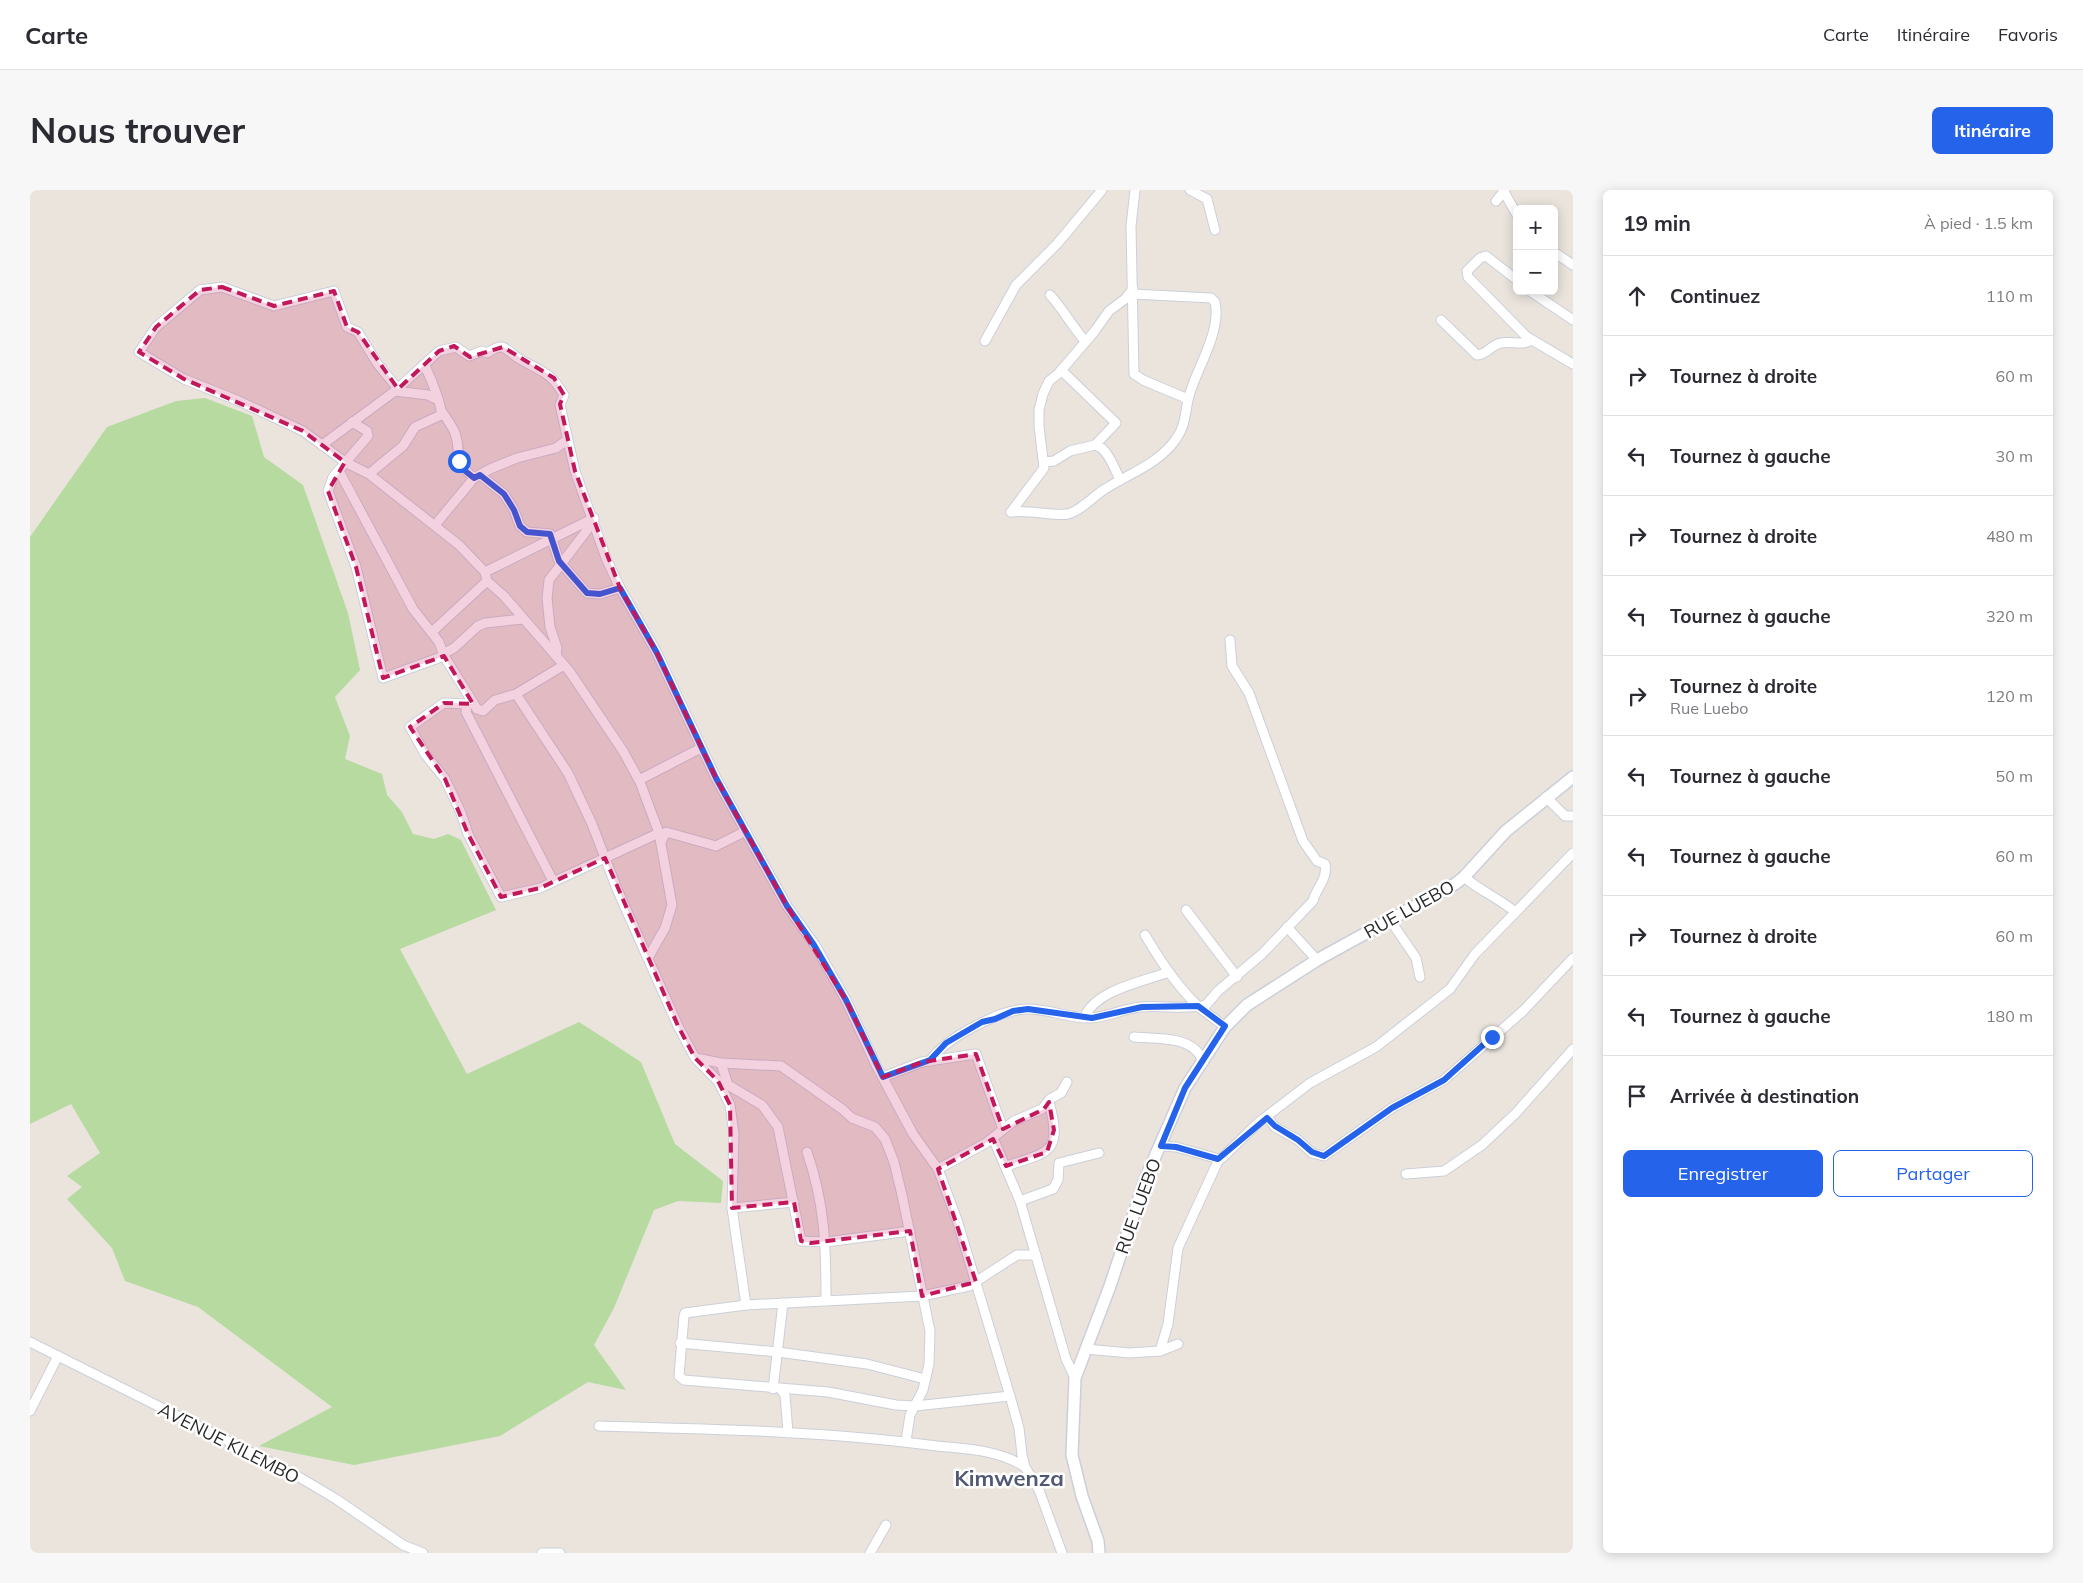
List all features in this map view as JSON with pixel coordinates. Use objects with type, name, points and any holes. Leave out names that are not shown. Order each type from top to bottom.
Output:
[{"type":"street","points":[[984,341],[1016,284],[1057,244],[1102,190]]},
{"type":"street","points":[[1135,190],[1131,226],[1135,376],[1188,399]]},
{"type":"street","points":[[1190,190],[1207,199],[1215,230]]},
{"type":"street","points":[[1496,201],[1504,190],[1513,207]]},
{"type":"street","points":[[1558,255],[1573,265]]},
{"type":"street","points":[[1513,277],[1486,256],[1480,258],[1466,271],[1468,278],[1532,340],[1573,364]]},
{"type":"street","points":[[436,400],[428,395],[397,390],[377,363],[358,332],[347,327],[334,292],[274,306],[222,288],[200,290],[156,327],[139,352],[184,379],[271,414],[302,431],[345,462],[369,474],[406,505],[434,525],[486,576],[564,665],[598,712],[638,780],[660,837],[672,905],[665,928],[648,958]]},
{"type":"street","points":[[1133,291],[1211,298],[1214,302],[1215,315],[1210,344],[1188,399],[1185,421],[1171,446],[1152,463],[1120,480],[1071,513],[1062,515],[1027,510],[1011,512],[1042,473],[1044,462],[1039,410],[1049,381],[1061,370],[1109,311],[1133,291]]},
{"type":"street","points":[[1050,295],[1085,341]]},
{"type":"street","points":[[1536,295],[1573,320]]},
{"type":"street","points":[[1441,320],[1477,355],[1484,354],[1498,344],[1523,344],[1532,340]]},
{"type":"street","points":[[322,444],[397,390],[439,351],[449,348],[458,347],[469,356],[482,351],[487,353],[497,347],[503,347],[554,378],[564,395],[560,406],[575,471],[606,558],[620,588],[657,653],[701,748],[787,906],[814,945],[846,1000],[913,1134],[938,1169],[957,1220],[1010,1396],[1025,1467],[1039,1490],[1062,1553]]},
{"type":"street","points":[[424,365],[433,381],[436,400],[455,434],[459,461],[464,470],[504,494],[514,510],[520,526],[527,532],[546,533],[552,538],[557,556],[562,564],[587,593],[600,594],[620,588]]},
{"type":"street","points":[[1061,370],[1115,422],[1115,425],[1097,440],[1095,445]]},
{"type":"street","points":[[369,474],[403,446],[414,427],[441,415],[442,412]]},
{"type":"street","points":[[352,422],[368,433],[333,477],[328,490],[356,567],[383,678],[443,655],[454,648],[478,626],[493,622],[524,620]]},
{"type":"street","points":[[434,525],[477,477],[525,455],[540,454],[556,448],[567,440]]},
{"type":"street","points":[[1044,462],[1054,461],[1070,452],[1095,445],[1099,446],[1109,457],[1120,480]]},
{"type":"street","points":[[339,470],[414,608],[440,642],[443,655],[470,703],[479,711],[482,711],[495,700],[516,694],[564,665]]},
{"type":"street","points":[[433,631],[486,576],[552,538],[594,520]]},
{"type":"street","points":[[556,656],[557,648],[550,627],[547,598],[549,580],[594,520]]},
{"type":"street","points":[[930,1060],[946,1043],[982,1022],[995,1019],[1013,1011],[1028,1009],[1084,1018],[1099,1017],[1142,1007],[1206,1005],[1218,991],[1237,976],[1313,901],[1315,890],[1322,885],[1326,869],[1325,864],[1317,861],[1303,841],[1249,693],[1232,666],[1230,640]]},
{"type":"street","points":[[516,694],[568,773],[666,1001],[695,1058],[718,1081],[730,1105],[734,1134],[732,1208],[746,1305]]},
{"type":"street","points":[[470,703],[444,703],[410,727],[425,754],[445,780],[461,813],[468,834],[501,897],[540,888],[605,858],[660,837],[666,832],[716,846],[746,831]]},
{"type":"street","points":[[470,703],[466,712],[553,882]]},
{"type":"street","points":[[638,780],[701,748]]},
{"type":"street","name":"RUE LUEBO","points":[[1099,1553],[1072,1455],[1075,1378],[1110,1286],[1146,1177],[1185,1088],[1203,1063],[1225,1026],[1240,1010],[1263,992],[1464,877],[1506,831],[1573,777]]},
{"type":"street","points":[[1546,797],[1565,816],[1573,816]]},
{"type":"street","points":[[1160,1351],[1168,1324],[1178,1248],[1218,1159],[1310,1083],[1376,1047],[1450,989],[1475,954],[1573,853]]},
{"type":"street","points":[[1464,877],[1484,893],[1501,899],[1515,912]]},
{"type":"street","points":[[1186,910],[1237,976]]},
{"type":"street","points":[[1390,920],[1416,958],[1420,978]]},
{"type":"street","points":[[1287,927],[1317,960]]},
{"type":"street","points":[[1145,935],[1168,972],[1198,1006],[1225,1026]]},
{"type":"street","points":[[1267,1118],[1275,1126],[1298,1140],[1312,1152],[1324,1156],[1392,1108],[1444,1080],[1523,1011],[1573,958]]},
{"type":"street","points":[[1084,1018],[1088,1007],[1101,997],[1168,972]]},
{"type":"street","points":[[1134,1037],[1171,1040],[1188,1044],[1198,1050],[1203,1063]]},
{"type":"street","points":[[946,1043],[949,1050],[960,1055]]},
{"type":"street","points":[[1406,1174],[1444,1171],[1482,1145],[1510,1120],[1573,1049]]},
{"type":"street","points":[[883,1077],[930,1060],[974,1053],[978,1055],[1003,1129]]},
{"type":"street","points":[[695,1058],[721,1063],[781,1066],[852,1118],[875,1127],[885,1139],[894,1162],[930,1331],[929,1364],[923,1390],[910,1416],[906,1442]]},
{"type":"street","points":[[721,1063],[728,1085],[762,1105],[778,1127],[802,1241],[826,1242],[910,1231]]},
{"type":"street","points":[[938,1169],[992,1138],[1017,1120],[1042,1109],[1061,1093],[1067,1082]]},
{"type":"street","points":[[1006,1166],[1044,1154],[1050,1148],[1054,1130],[1053,1117],[1048,1102]]},
{"type":"street","points":[[992,1138],[1020,1201],[1066,1359],[1075,1378]]},
{"type":"street","points":[[1161,1146],[1176,1147],[1218,1159]]},
{"type":"street","points":[[807,1152],[817,1184],[826,1242],[826,1300]]},
{"type":"street","points":[[1020,1201],[1053,1189],[1058,1180],[1059,1163],[1099,1153]]},
{"type":"street","points":[[732,1208],[794,1202]]},
{"type":"street","points":[[1010,1396],[915,1406],[881,1403],[828,1392],[777,1389],[681,1379],[679,1376],[680,1343],[685,1313],[746,1305],[922,1296],[968,1286],[1017,1255],[1036,1254]]},
{"type":"street","points":[[777,1389],[778,1352],[783,1303]]},
{"type":"street","name":"AVENUE KILEMBO","points":[[30,1342],[294,1474],[336,1499],[403,1544],[423,1553]]},
{"type":"street","points":[[680,1343],[778,1352],[867,1364],[925,1379]]},
{"type":"street","points":[[1086,1349],[1118,1353],[1160,1351],[1178,1344]]},
{"type":"street","points":[[30,1411],[58,1356]]},
{"type":"street","points":[[777,1389],[785,1395],[788,1433]]},
{"type":"street","points":[[923,1390],[930,1404]]},
{"type":"street","points":[[599,1426],[788,1433],[906,1442],[1003,1456],[1025,1467]]},
{"type":"street","points":[[870,1553],[886,1526]]},
{"type":"street","points":[[542,1553],[560,1553]]},
{"type":"highlighted area","points":[[222,287],[274,306],[334,291],[347,327],[358,332],[398,389],[439,351],[454,346],[470,357],[503,347],[554,378],[564,395],[560,404],[575,471],[620,588],[657,653],[716,778],[787,906],[846,1000],[883,1077],[922,1062],[976,1054],[1003,1129],[1044,1109],[1049,1102],[1054,1130],[1047,1152],[1006,1166],[993,1139],[938,1169],[976,1282],[922,1296],[910,1231],[811,1243],[801,1241],[794,1202],[732,1208],[730,1105],[718,1081],[695,1058],[678,1026],[605,858],[540,888],[501,897],[468,834],[445,779],[410,727],[444,703],[473,704],[444,656],[383,678],[356,567],[328,491],[345,462],[303,431],[184,379],[139,352],[156,327],[200,290]]},
{"type":"green space","points":[[205,398],[252,416],[264,457],[303,485],[348,613],[360,670],[335,697],[350,736],[345,759],[382,774],[387,795],[402,812],[413,834],[434,839],[448,834],[461,840],[496,910],[400,949],[467,1074],[579,1022],[641,1062],[675,1144],[723,1181],[721,1203],[678,1201],[654,1210],[614,1308],[594,1345],[626,1390],[588,1382],[500,1436],[354,1465],[259,1446],[332,1407],[198,1307],[125,1281],[112,1248],[67,1199],[82,1187],[67,1176],[100,1153],[71,1104],[30,1124],[30,537],[107,427],[176,401]]},
{"type":"district","name":"Kimwenza","points":[[1009,1478]]},
{"type":"route","points":[[459,461],[464,470],[474,478],[480,475],[504,494],[516,514],[516,520],[527,532],[550,534],[559,561],[587,593],[592,595],[600,594],[620,588],[657,653],[716,778],[787,906],[814,945],[846,1000],[883,1077],[930,1060],[946,1043],[982,1022],[995,1019],[1013,1011],[1028,1009],[1092,1018],[1133,1008],[1198,1006],[1225,1026],[1203,1063],[1185,1088],[1161,1146],[1167,1145],[1218,1159],[1222,1158],[1246,1138],[1259,1122],[1267,1118],[1279,1130],[1298,1140],[1315,1154],[1318,1153],[1324,1156],[1392,1108],[1444,1080],[1492,1037]]}]
